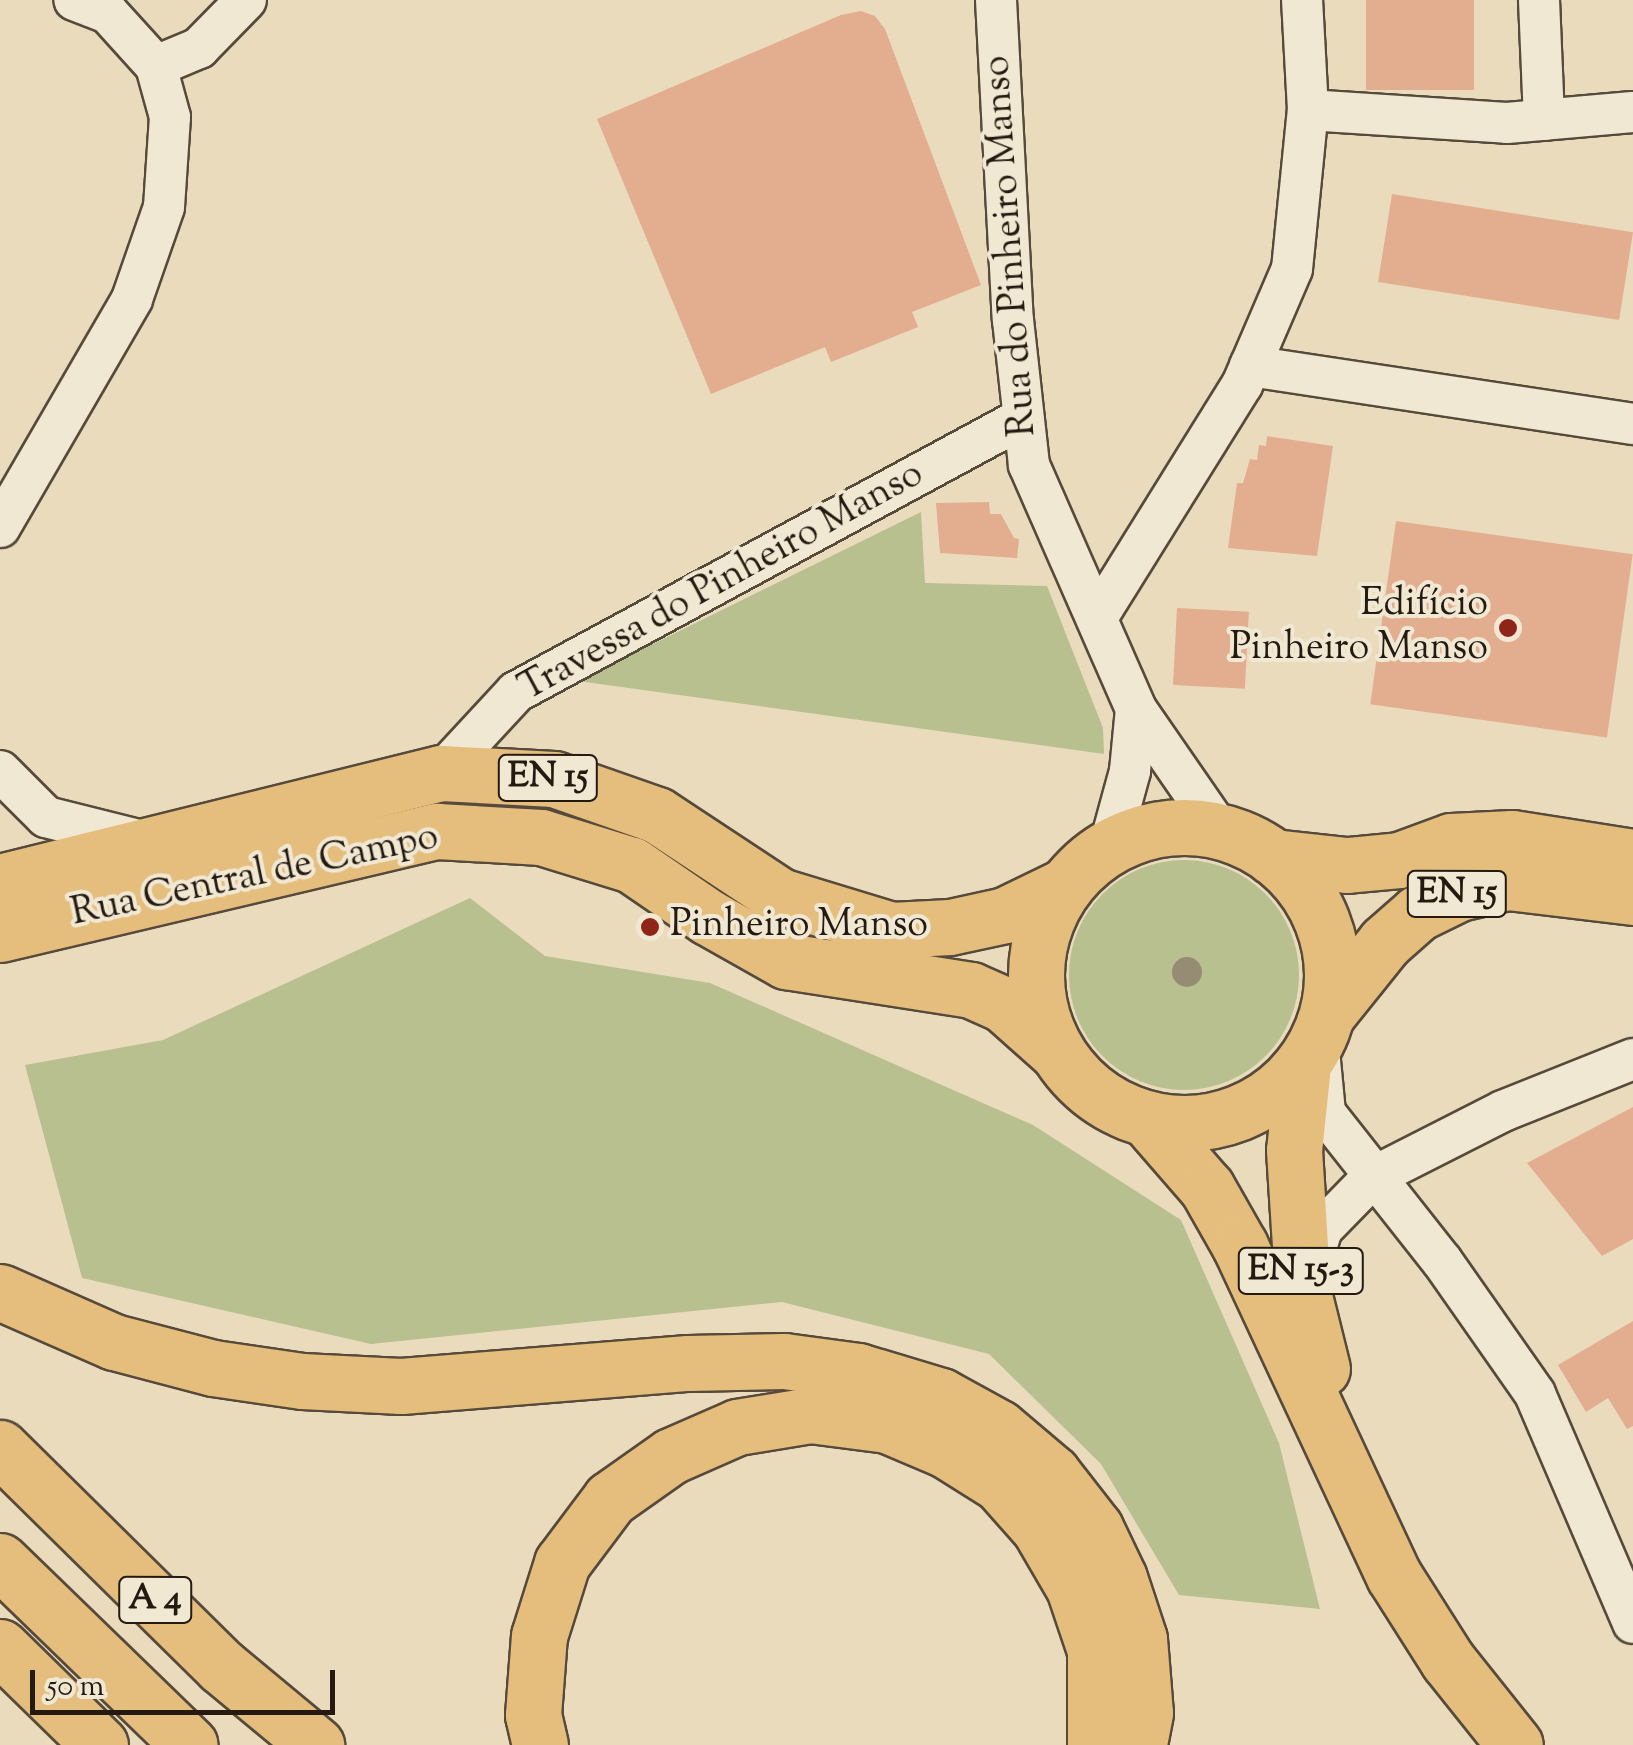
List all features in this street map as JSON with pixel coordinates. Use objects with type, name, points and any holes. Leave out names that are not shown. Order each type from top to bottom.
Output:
[{"type":"main road","name":"Rua Central de Campo","points":[[0,882],[160,846],[441,773],[554,779],[657,815],[780,896],[891,930],[950,927],[1006,915],[1065,886]]},
{"type":"main road","name":"EN 15","points":[[1316,1039],[1333,969],[1324,927],[1306,887],[1274,857],[1221,832],[1182,828],[1144,833],[1108,848],[1065,886],[1044,925],[1036,967],[1040,1010],[1056,1051],[1089,1088],[1111,1104],[1147,1119],[1190,1123],[1233,1115],[1272,1095],[1316,1039],[1385,942],[1418,912],[1459,893],[1508,882],[1633,897]]},
{"type":"main road","name":"Rua Central de Campo","points":[[0,934],[437,832],[541,837],[632,864],[708,917],[786,960],[971,990],[1003,1004],[1056,1051]]},
{"type":"main road","name":"EN 15","points":[[1274,857],[1348,864],[1399,860],[1450,841],[1512,838],[1633,856]]},
{"type":"main road","name":"EN 15-3","points":[[1316,1039],[1294,1150],[1302,1292],[1348,1474]]},
{"type":"main road","name":"EN 15-3","points":[[1147,1119],[1206,1188],[1240,1246],[1394,1576],[1448,1660],[1516,1745]]},
{"type":"main road","points":[[0,1292],[114,1342],[212,1368],[302,1382],[402,1386],[784,1360],[858,1371],[941,1396],[999,1428],[1052,1474],[1095,1528],[1119,1578],[1139,1639],[1145,1712],[1139,1745]]},
{"type":"main road","points":[[540,1745],[533,1715],[539,1636],[562,1562],[610,1499],[671,1456],[738,1427],[810,1415],[888,1426],[946,1450],[1000,1484],[1026,1513],[1074,1588],[1095,1650],[1095,1745]]},
{"type":"main road","name":"A 4","points":[[0,1448],[221,1666],[316,1745]]},
{"type":"main road","name":"A 4","points":[[0,1561],[190,1745]]},
{"type":"main road","points":[[0,1647],[100,1745]]},
{"type":"street","points":[[0,527],[132,299],[164,207],[170,117],[156,66],[108,13],[74,0]]},
{"type":"street","points":[[156,66],[199,48],[246,0]]},
{"type":"street","name":"Rua do Pinheiro Manso","points":[[996,0],[1021,418],[1029,464],[1136,709],[1221,832]]},
{"type":"street","points":[[1098,616],[1250,366],[1292,269],[1308,110],[1302,0]]},
{"type":"street","points":[[1538,0],[1544,120]]},
{"type":"street","points":[[1308,110],[1507,123],[1633,112]]},
{"type":"street","points":[[1250,366],[1633,424]]},
{"type":"street","name":"Travessa do Pinheiro Manso","points":[[441,773],[516,692],[1021,418]]},
{"type":"street","name":"Rua do Pinheiro Manso","points":[[1108,848],[1130,771],[1136,709]]},
{"type":"street","points":[[0,771],[46,817],[160,846]]},
{"type":"street","points":[[1316,1039],[1326,1112],[1442,1261],[1535,1394],[1633,1622]]},
{"type":"street","points":[[1302,1292],[1322,1230],[1374,1177],[1503,1110],[1633,1059]]},
{"type":"green space","points":[[921,512],[925,583],[1047,586],[1103,728],[1104,754],[578,681]]},
{"type":"green space","points":[[1184,860],[1228,869],[1265,894],[1290,931],[1299,975],[1290,1019],[1265,1056],[1228,1081],[1184,1090],[1140,1081],[1103,1056],[1078,1019],[1069,975],[1078,931],[1103,894],[1140,869]]},
{"type":"green space","points":[[470,898],[545,956],[710,983],[1033,1125],[1181,1220],[1279,1443],[1320,1609],[1179,1595],[1101,1464],[989,1354],[782,1302],[371,1344],[82,1278],[25,1065],[163,1040]]},
{"type":"building","points":[[1366,0],[1474,0],[1474,90],[1366,90]]},
{"type":"building","points":[[861,11],[875,16],[885,29],[981,285],[912,312],[918,327],[831,362],[825,347],[711,394],[597,119],[841,15]]},
{"type":"building","points":[[1392,194],[1633,232],[1619,320],[1378,282]]},
{"type":"building","points":[[1267,436],[1333,446],[1317,556],[1228,548],[1237,483],[1243,483],[1250,459],[1257,460],[1259,445],[1266,446]]},
{"type":"building","points":[[989,502],[990,514],[1001,514],[1014,538],[1019,539],[1017,558],[940,553],[936,503]]},
{"type":"building","name":"Edifício Pinheiro Manso","points":[[1396,521],[1633,554],[1607,737],[1370,704]]},
{"type":"building","points":[[1177,608],[1249,612],[1245,689],[1173,685]]},
{"type":"building","points":[[1633,1107],[1633,1239],[1602,1256],[1527,1163]]},
{"type":"building","points":[[1633,1321],[1633,1426],[1627,1429],[1608,1398],[1586,1412],[1558,1365]]},
{"type":"place","name":"Edifício Pinheiro Manso","points":[[1508,628]]},
{"type":"place","name":"Pinheiro Manso","points":[[650,927]]}]
